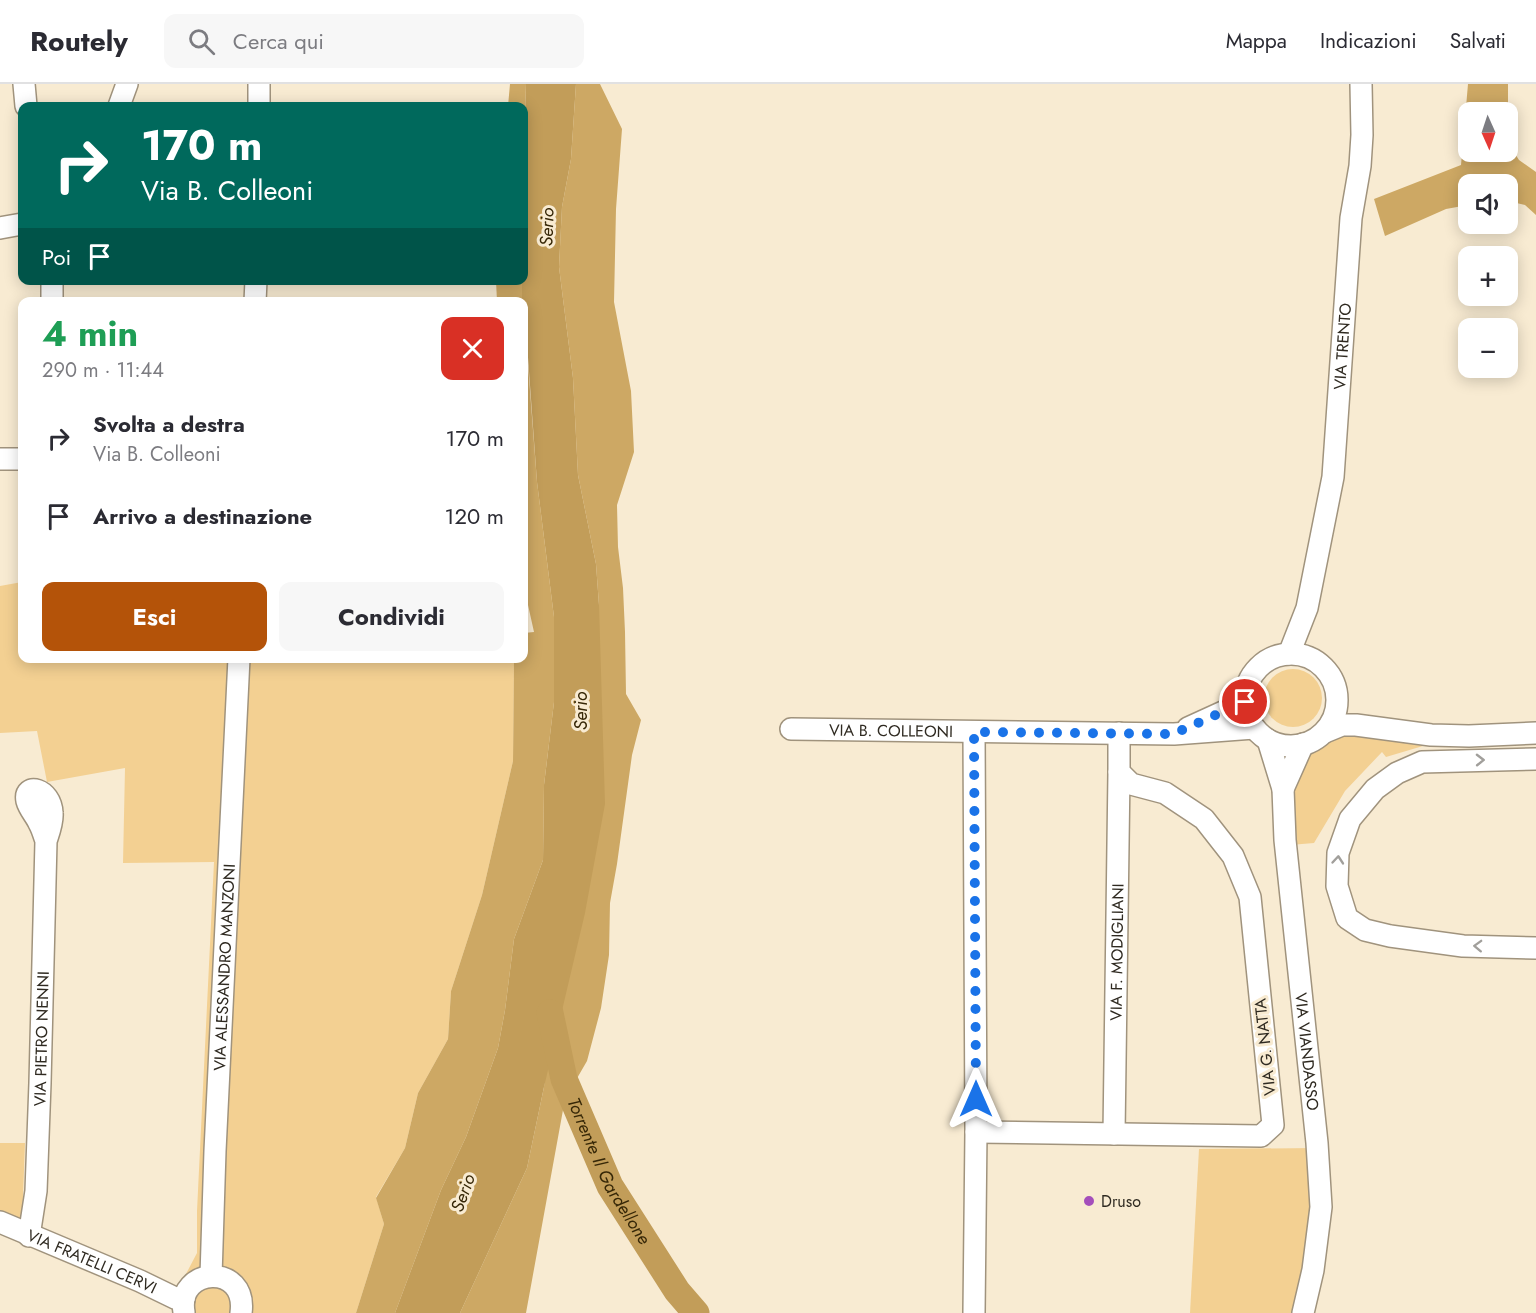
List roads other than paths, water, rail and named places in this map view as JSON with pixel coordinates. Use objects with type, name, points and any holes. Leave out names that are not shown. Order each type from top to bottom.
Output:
[{"type":"street","points":[[24,84],[26,102]]},
{"type":"street","points":[[120,102],[127,84]]},
{"type":"street","points":[[259,84],[259,102]]},
{"type":"street","name":"VIA TRENTO","points":[[1289,654],[1307,608],[1333,477],[1351,218],[1360,166],[1361,84]]},
{"type":"street","points":[[0,228],[18,225]]},
{"type":"street","points":[[0,459],[18,459]]},
{"type":"street","name":"VIA TRENTO","points":[[1307,608],[1316,654],[1322,666]]},
{"type":"street","points":[[1325,732],[1332,722],[1337,698],[1330,675],[1322,666],[1307,657],[1289,654],[1275,657],[1262,664],[1252,675],[1247,688],[1245,702],[1248,716],[1261,734],[1280,745],[1303,744],[1342,725],[1441,735],[1536,733]]},
{"type":"street","name":"VIA ALESSANDRO MANZONI","points":[[211,1276],[239,663]]},
{"type":"street","points":[[1337,698],[1377,729]]},
{"type":"street","name":"VIA B. COLLEONI","points":[[1173,734],[1245,702]]},
{"type":"street","name":"VIA B. COLLEONI","points":[[791,729],[1261,734]]},
{"type":"street","points":[[974,732],[976,1132],[974,1313]]},
{"type":"street","points":[[1119,733],[1119,772]]},
{"type":"street","name":"VIA VIANDASSO","points":[[1261,734],[1283,789],[1285,840],[1317,1143],[1321,1207],[1313,1270],[1303,1313]]},
{"type":"street","name":"VIA VIANDASSO","points":[[1283,789],[1303,744]]},
{"type":"street","points":[[1536,759],[1422,762],[1396,773],[1375,789],[1350,819],[1338,853],[1337,886],[1347,918],[1365,930],[1390,936],[1463,946],[1536,948]]},
{"type":"street","name":"VIA G. NATTA","points":[[976,1132],[1261,1136],[1273,1125],[1250,897],[1233,856],[1204,819],[1165,793],[1131,784],[1119,772]]},
{"type":"street","name":"VIA F. MODIGLIANI","points":[[1114,1134],[1119,772]]},
{"type":"street","name":"VIA PIETRO NENNI","points":[[29,1236],[36,1191],[46,841]]},
{"type":"street","name":"VIA FRATELLI CERVI","points":[[0,1222],[140,1281],[175,1298],[184,1306]]},
{"type":"street","points":[[184,1306],[189,1287],[199,1279],[220,1276],[236,1286],[242,1304],[241,1313]]},
{"type":"water","name":"Serio","points":[[526,84],[576,84],[571,159],[562,207],[559,267],[573,378],[578,475],[596,564],[605,804],[585,913],[527,1168],[460,1313],[395,1313],[441,1190],[466,1137],[498,1048],[514,939],[543,860],[544,785],[554,702],[554,617],[537,482],[528,357],[528,297],[522,297],[522,285],[528,285],[528,102],[525,102]]},
{"type":"waterway","name":"Torrente Il Gardellone","points":[[550,1013],[564,1079],[610,1186],[677,1291],[696,1313]]},
{"type":"place","name":"Druso","points":[[1089,1201]]}]
